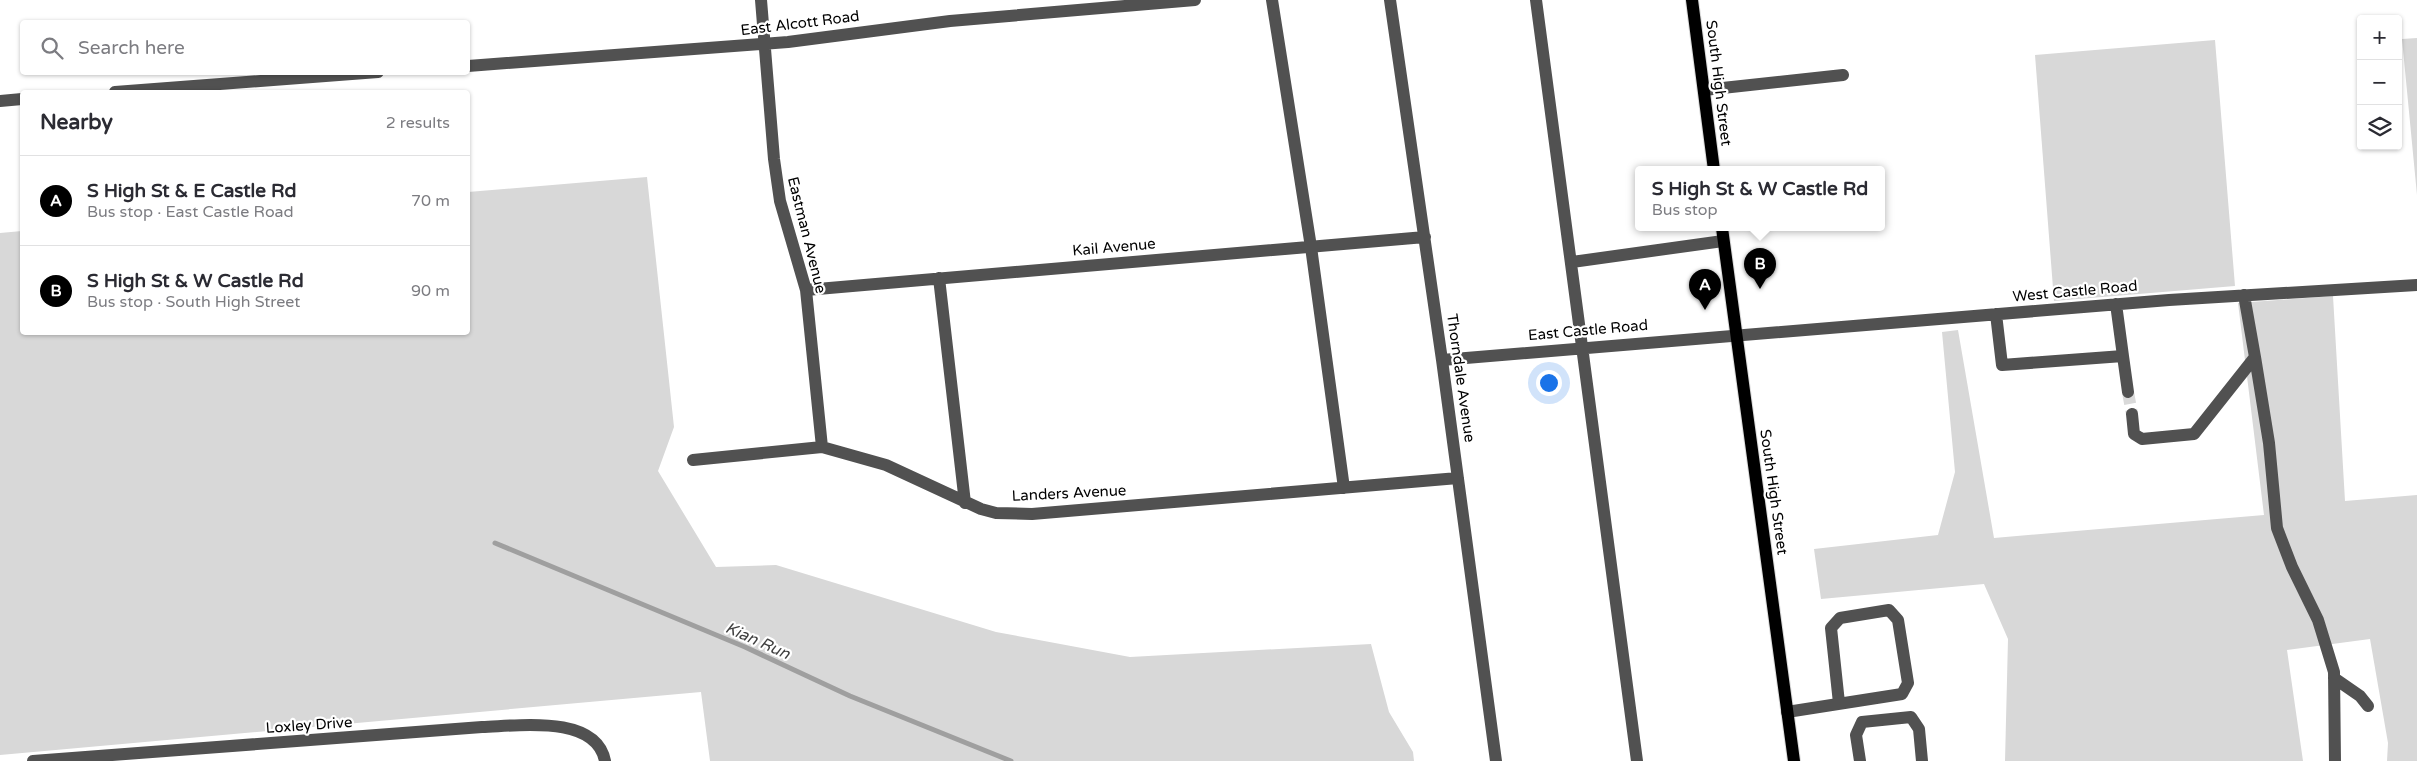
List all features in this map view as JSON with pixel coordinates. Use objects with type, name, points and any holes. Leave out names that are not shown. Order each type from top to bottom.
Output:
[{"type":"main road","name":"South High Street","points":[[1692,0],[1714,166]]},
{"type":"main road","name":"South High Street","points":[[1722,231],[1794,761]]},
{"type":"street","name":"Eastman Avenue","points":[[761,0],[774,159],[780,201],[806,290],[822,447]]},
{"type":"street","name":"East Alcott Road","points":[[470,66],[765,44],[950,20],[1195,0]]},
{"type":"street","points":[[1272,0],[1312,248],[1344,488]]},
{"type":"street","name":"Thorndale Avenue","points":[[1390,0],[1425,237],[1496,761]]},
{"type":"street","points":[[1536,0],[1637,761]]},
{"type":"street","points":[[141,90],[339,75]]},
{"type":"street","points":[[1704,90],[1843,75]]},
{"type":"street","points":[[0,101],[20,99]]},
{"type":"street","name":"Kail Avenue","points":[[806,290],[1425,237]]},
{"type":"street","points":[[1572,262],[1723,241]]},
{"type":"street","points":[[939,278],[965,502]]},
{"type":"street","name":"West Castle Road","points":[[1736,335],[2116,304],[2417,285]]},
{"type":"street","points":[[2244,295],[2269,443],[2277,528],[2292,567],[2318,620],[2334,678],[2335,761]]},
{"type":"street","points":[[2116,304],[2128,392]]},
{"type":"street","points":[[1996,314],[2002,365],[2122,356]]},
{"type":"street","name":"East Castle Road","points":[[1442,360],[1736,335]]},
{"type":"street","points":[[2132,414],[2134,434],[2142,439],[2194,434],[2255,358]]},
{"type":"street","name":"Landers Avenue","points":[[694,460],[822,447],[886,465],[965,502],[996,513],[1032,514],[1458,478]]},
{"type":"street","points":[[1787,712],[1902,694],[1908,683],[1904,656],[1898,620],[1889,610],[1840,618],[1831,628],[1839,703]]},
{"type":"street","points":[[2334,678],[2360,696],[2368,706]]},
{"type":"street","points":[[1860,761],[1856,735],[1862,722],[1911,717],[1919,729],[1922,761]]},
{"type":"street","name":"Loxley Drive","points":[[33,761],[482,727],[545,725],[566,728],[586,734],[595,741],[605,761]]},
{"type":"shaded area","points":[[2417,38],[2417,195],[2402,39]]},
{"type":"shaded area","points":[[2215,40],[2235,286],[2054,301],[2035,55]]},
{"type":"shaded area","points":[[647,177],[674,427],[658,471],[716,567],[776,565],[996,632],[1130,657],[1371,644],[1389,712],[1413,752],[1414,761],[710,761],[701,692],[0,755],[0,233],[20,231],[20,335],[470,335],[470,192]]},
{"type":"shaded area","points":[[2333,296],[2345,501],[2417,495],[2417,761],[2387,761],[2388,743],[2370,639],[2287,650],[2303,761],[2005,761],[2008,639],[1984,584],[1821,599],[1814,549],[1938,535],[1955,472],[1942,332],[1958,330],[1994,538],[2264,515],[2238,303]]},
{"type":"waterway","name":"Kian Run","points":[[495,543],[745,647],[850,696],[1011,761]]},
{"type":"tunnel","points":[[2128,392],[2132,414]]},
{"type":"place","name":"S High St & W Castle Rd","points":[[1760,289]]},
{"type":"place","name":"S High St & E Castle Rd","points":[[1705,310]]}]
